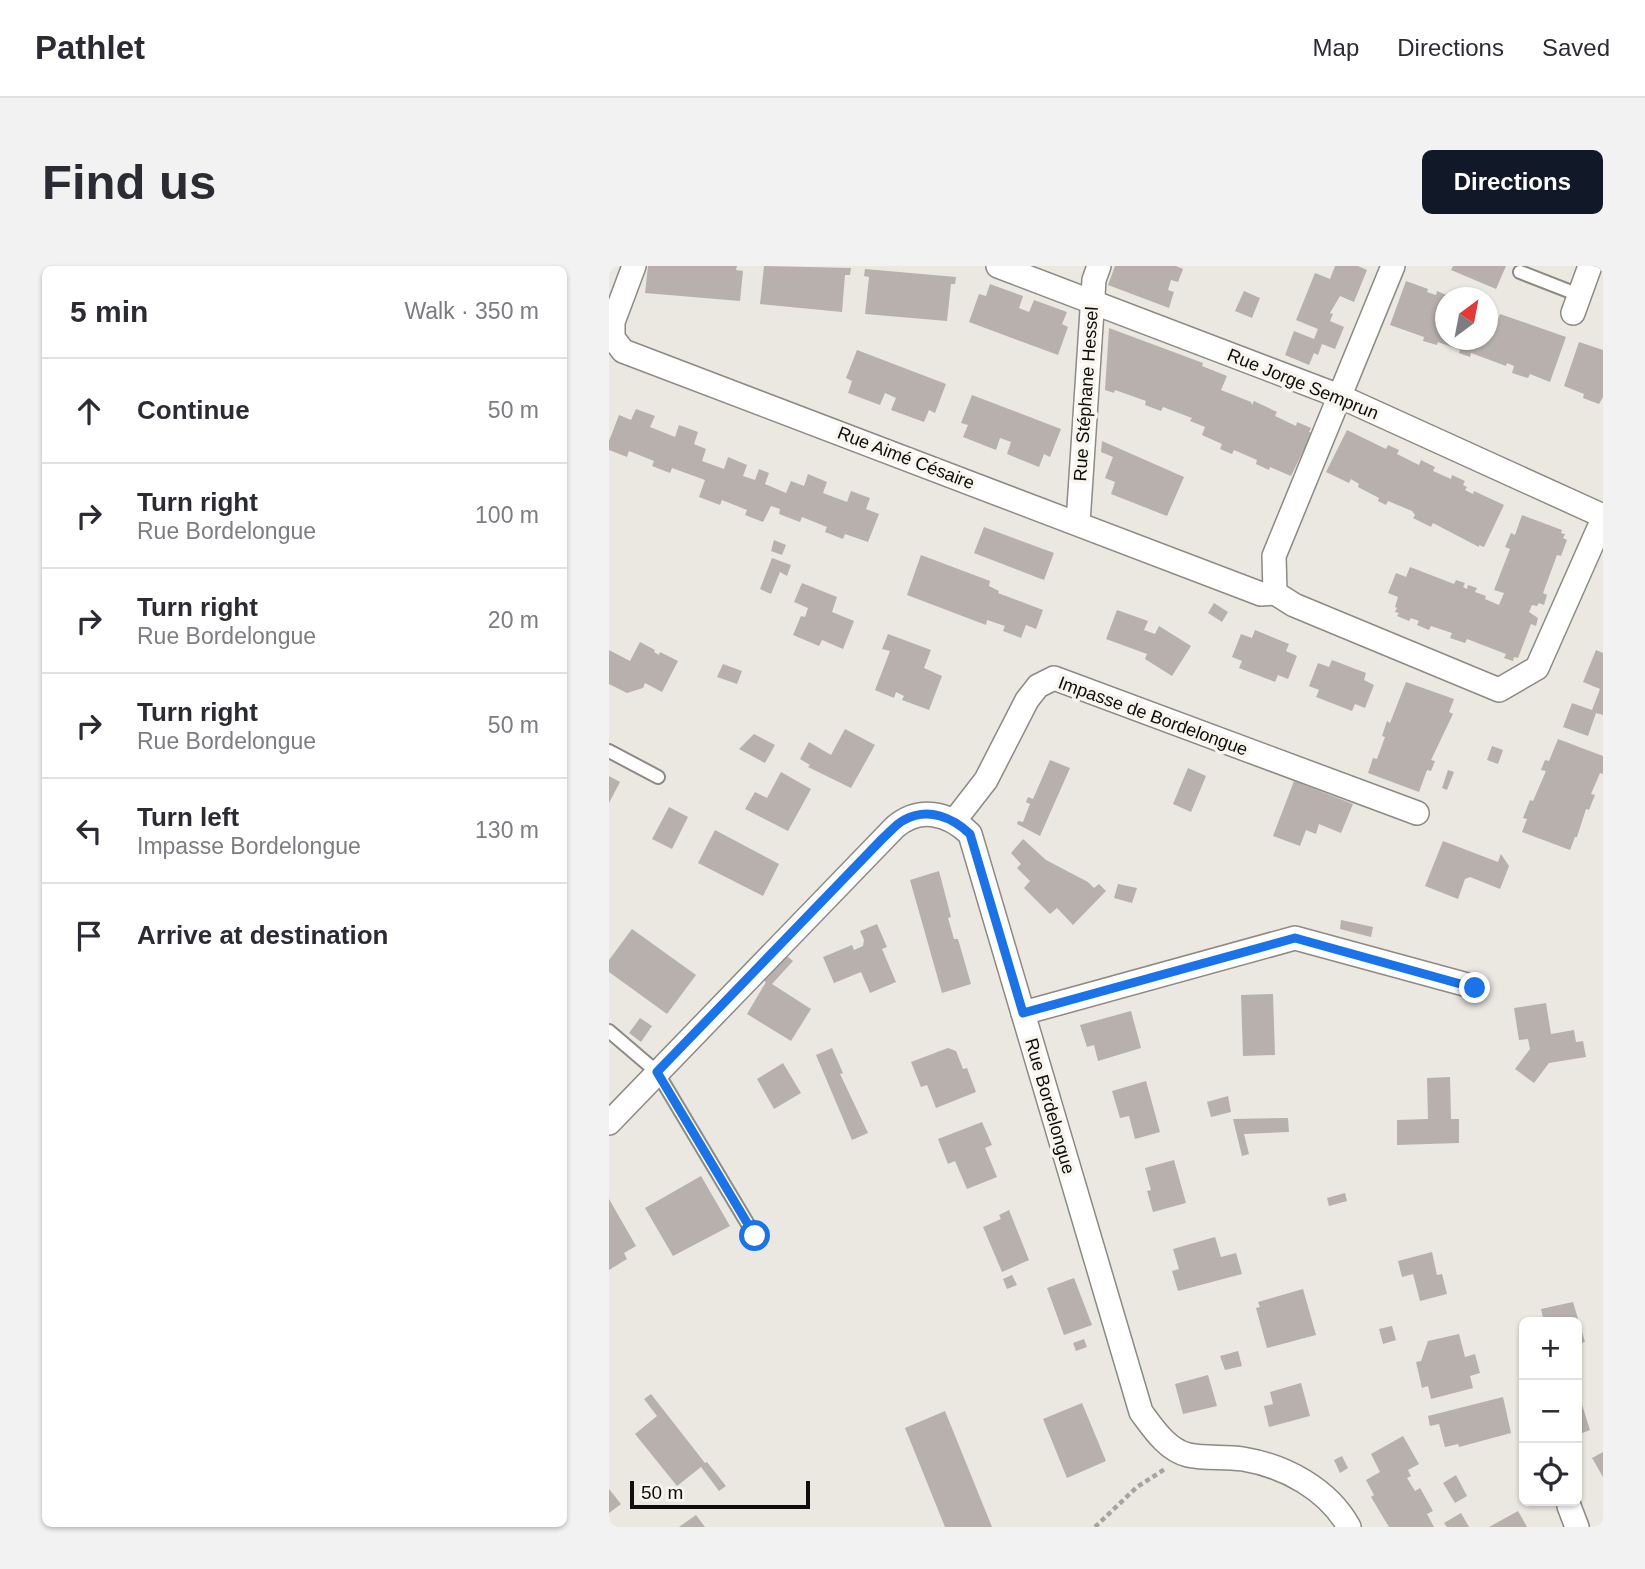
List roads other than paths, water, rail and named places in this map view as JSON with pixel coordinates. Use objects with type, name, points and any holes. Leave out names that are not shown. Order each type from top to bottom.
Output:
[{"type":"street","name":"Rue Aimé Césaire","points":[[634,266],[614,322],[613,338],[623,351],[1261,594],[1275,593],[1294,605],[1499,690],[1537,668],[1603,517]]},
{"type":"street","name":"Rue Jorge Semprun","points":[[998,266],[1339,396],[1603,517]]},
{"type":"street","name":"Rue Stéphane Hessel","points":[[1078,523],[1092,302],[1094,280],[1099,266]]},
{"type":"street","points":[[1275,593],[1273,556],[1393,266]]},
{"type":"street","points":[[1576,304],[1590,266]]},
{"type":"street","name":"Impasse de Bordelongue","points":[[955,820],[986,780],[1038,685],[1054,678],[1417,813]]},
{"type":"street","points":[[609,1123],[895,827],[904,820],[923,814],[955,820]]},
{"type":"street","name":"Rue Bordelongue","points":[[955,820],[970,834],[1141,1412],[1159,1437],[1187,1455],[1243,1459],[1279,1469],[1310,1484],[1341,1512],[1349,1527]]},
{"type":"street","points":[[1023,1013],[1295,938],[1475,988]]},
{"type":"lane","points":[[1520,272],[1576,304]]},
{"type":"lane","points":[[609,751],[658,777]]},
{"type":"lane","points":[[609,1031],[657,1072],[755,1236]]}]
